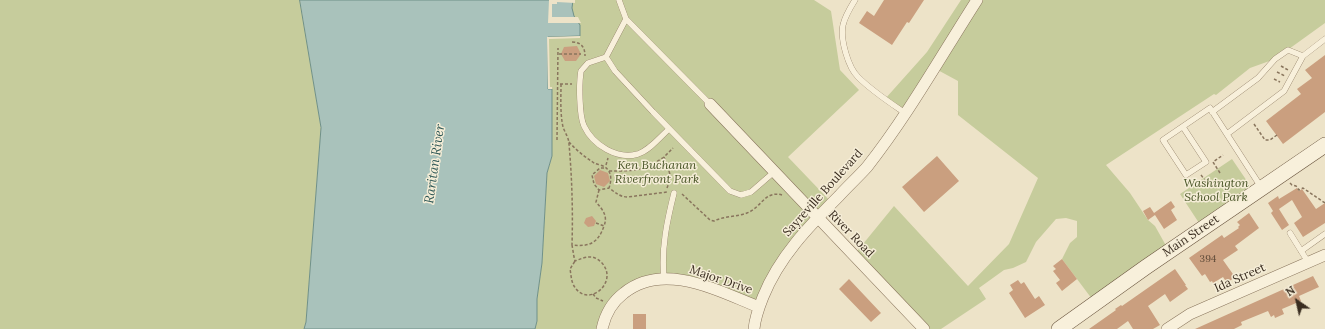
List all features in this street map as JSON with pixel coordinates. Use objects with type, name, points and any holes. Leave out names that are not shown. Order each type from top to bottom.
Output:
[{"type":"main road","name":"Main Street","points":[[1059,329],[1146,267],[1325,145]]},
{"type":"street","name":"Sayreville Boulevard","points":[[754,329],[759,307],[770,281],[780,263],[792,246],[866,168],[905,113],[977,0]]},
{"type":"street","name":"River Road","points":[[710,104],[924,329]]},
{"type":"street","name":"Ida Street","points":[[1167,329],[1190,314],[1325,255]]},
{"type":"street","name":"Major Drive","points":[[602,329],[604,319],[612,305],[620,296],[641,282],[652,279],[680,279],[759,307]]},
{"type":"lane","points":[[619,0],[626,19],[710,104]]},
{"type":"lane","points":[[855,0],[849,9],[843,26],[844,49],[851,68],[858,77],[878,94],[905,113]]},
{"type":"lane","points":[[626,19],[606,57],[588,63],[582,68],[580,75],[581,116],[584,127],[593,138],[610,152],[627,155],[639,154],[669,129]]},
{"type":"lane","points":[[1227,134],[1284,91],[1303,56],[1325,39]]},
{"type":"lane","points":[[1212,112],[1258,78],[1275,58],[1288,50],[1303,56]]},
{"type":"lane","points":[[606,57],[616,71],[669,129],[730,191],[741,195],[751,192],[774,172]]},
{"type":"lane","points":[[1183,127],[1206,162],[1186,175],[1163,140],[1210,108],[1262,188]]},
{"type":"lane","points":[[664,278],[664,242],[674,193]]},
{"type":"lane","points":[[1290,233],[1308,262]]},
{"type":"lane","points":[[1301,251],[1325,234]]},
{"type":"path","points":[[572,42],[578,43],[583,47],[586,54],[584,60]]},
{"type":"path","points":[[558,48],[558,140]]},
{"type":"path","points":[[558,54],[581,54]]},
{"type":"path","points":[[561,84],[561,116],[563,127],[569,142],[573,201],[572,245],[575,261]]},
{"type":"path","points":[[558,85],[580,84]]},
{"type":"path","points":[[1249,118],[1266,140],[1270,140],[1277,136]]},
{"type":"path","points":[[569,142],[596,164],[606,167],[612,181],[610,188]]},
{"type":"path","points":[[609,171],[637,170],[651,165],[664,157],[673,148]]},
{"type":"path","points":[[1220,173],[1212,162],[1223,155]]},
{"type":"path","points":[[599,190],[610,188],[623,197],[666,192],[670,177],[664,157]]},
{"type":"path","points":[[599,190],[594,184],[592,175],[600,168],[606,167]]},
{"type":"path","points":[[1196,168],[1208,184]]},
{"type":"path","points":[[1284,174],[1292,185],[1296,186],[1299,190],[1303,188],[1325,203]]},
{"type":"path","points":[[572,245],[592,243],[597,240],[604,226],[606,220],[596,202],[599,190]]},
{"type":"path","points":[[674,193],[682,193],[710,220],[714,221],[748,213],[760,205],[770,195],[782,195]]},
{"type":"path","points":[[596,223],[604,226]]},
{"type":"path","points":[[586,257],[597,258],[603,264],[607,273],[607,280],[602,288],[594,294],[585,295],[577,289],[573,284],[570,269],[575,261],[586,257]]},
{"type":"path","points":[[594,294],[596,298],[603,301]]},
{"type":"green space","points":[[0,0],[300,0],[321,128],[306,322],[304,329],[0,329]]},
{"type":"green space","name":"Ken Buchanan Riverfront Park","points":[[549,0],[814,0],[831,11],[840,70],[859,90],[788,157],[832,203],[792,246],[759,307],[680,279],[630,287],[602,329],[535,329],[542,263],[547,173],[552,156],[552,89],[548,89]]},
{"type":"green space","points":[[961,0],[1325,0],[1325,23],[1275,59],[1250,68],[1216,95],[1214,94],[1106,165],[1130,193],[1148,220],[1155,226],[1169,251],[1095,303],[1062,259],[1070,243],[1077,237],[1077,221],[1066,218],[1056,219],[1036,242],[1026,262],[1004,270],[979,288],[986,299],[941,329],[924,329],[854,255],[894,206],[968,286],[1009,244],[1038,178],[958,115],[958,81],[934,68],[905,113],[885,99],[927,52]]},
{"type":"green space","name":"Washington School Park","points":[[1232,159],[1251,187],[1199,223],[1180,194]]},
{"type":"water","name":"Raritan River","points":[[300,0],[573,0],[572,8],[574,16],[580,25],[580,36],[548,37],[548,89],[552,89],[552,156],[547,173],[542,263],[535,329],[304,329],[306,322],[321,128]]},
{"type":"pier","points":[[549,0],[575,0],[575,3],[557,2],[557,4],[552,4],[552,17],[578,17],[581,23],[548,23]]},
{"type":"pier","points":[[580,36],[580,38],[549,39],[550,87],[552,87],[552,89],[548,89],[547,37]]},
{"type":"building","points":[[884,0],[924,0],[892,45],[859,23],[867,11],[874,16]]},
{"type":"building","points":[[577,46],[581,54],[576,61],[565,61],[561,54],[564,47]]},
{"type":"building","points":[[1325,55],[1325,112],[1283,144],[1266,121],[1301,94],[1297,89],[1312,78],[1305,70]]},
{"type":"building","points":[[937,156],[959,181],[924,212],[902,187]]},
{"type":"building","points":[[600,170],[608,173],[610,181],[604,187],[596,184],[594,176]]},
{"type":"building","points":[[1297,188],[1299,191],[1302,189],[1316,209],[1325,203],[1325,223],[1303,237],[1294,223],[1302,217],[1292,200],[1279,209],[1289,225],[1282,230],[1271,213],[1273,211],[1268,203],[1278,196],[1279,199]]},
{"type":"building","points":[[1171,201],[1175,207],[1171,210],[1177,220],[1164,229],[1155,215],[1148,220],[1143,211],[1150,207],[1154,213]]},
{"type":"building","points":[[1249,213],[1259,228],[1235,246],[1238,250],[1223,260],[1235,277],[1227,283],[1223,277],[1213,283],[1212,281],[1210,282],[1205,274],[1202,276],[1189,258],[1222,235],[1224,238],[1239,228],[1238,227],[1240,225],[1237,222]]},
{"type":"building","points":[[592,216],[596,221],[594,226],[588,227],[584,223],[586,218]]},
{"type":"building","points":[[1062,259],[1077,279],[1062,291],[1056,283],[1060,280],[1053,271],[1056,269],[1053,266]]},
{"type":"building","points":[[1175,269],[1188,289],[1170,302],[1165,294],[1148,306],[1160,325],[1153,329],[1133,329],[1128,321],[1117,329],[1089,329],[1116,310],[1115,309],[1121,305],[1122,306]]},
{"type":"building","points":[[1313,276],[1319,287],[1299,296],[1301,301],[1282,309],[1284,314],[1275,318],[1274,315],[1271,317],[1268,311],[1241,322],[1242,325],[1234,329],[1195,329]]},
{"type":"building","points":[[849,279],[881,313],[871,322],[839,289]]},
{"type":"building","points":[[1018,280],[1021,284],[1024,282],[1035,299],[1039,296],[1045,305],[1025,318],[1009,293],[1013,290],[1010,285]]},
{"type":"building","points":[[633,314],[646,314],[646,329],[633,329]]}]
